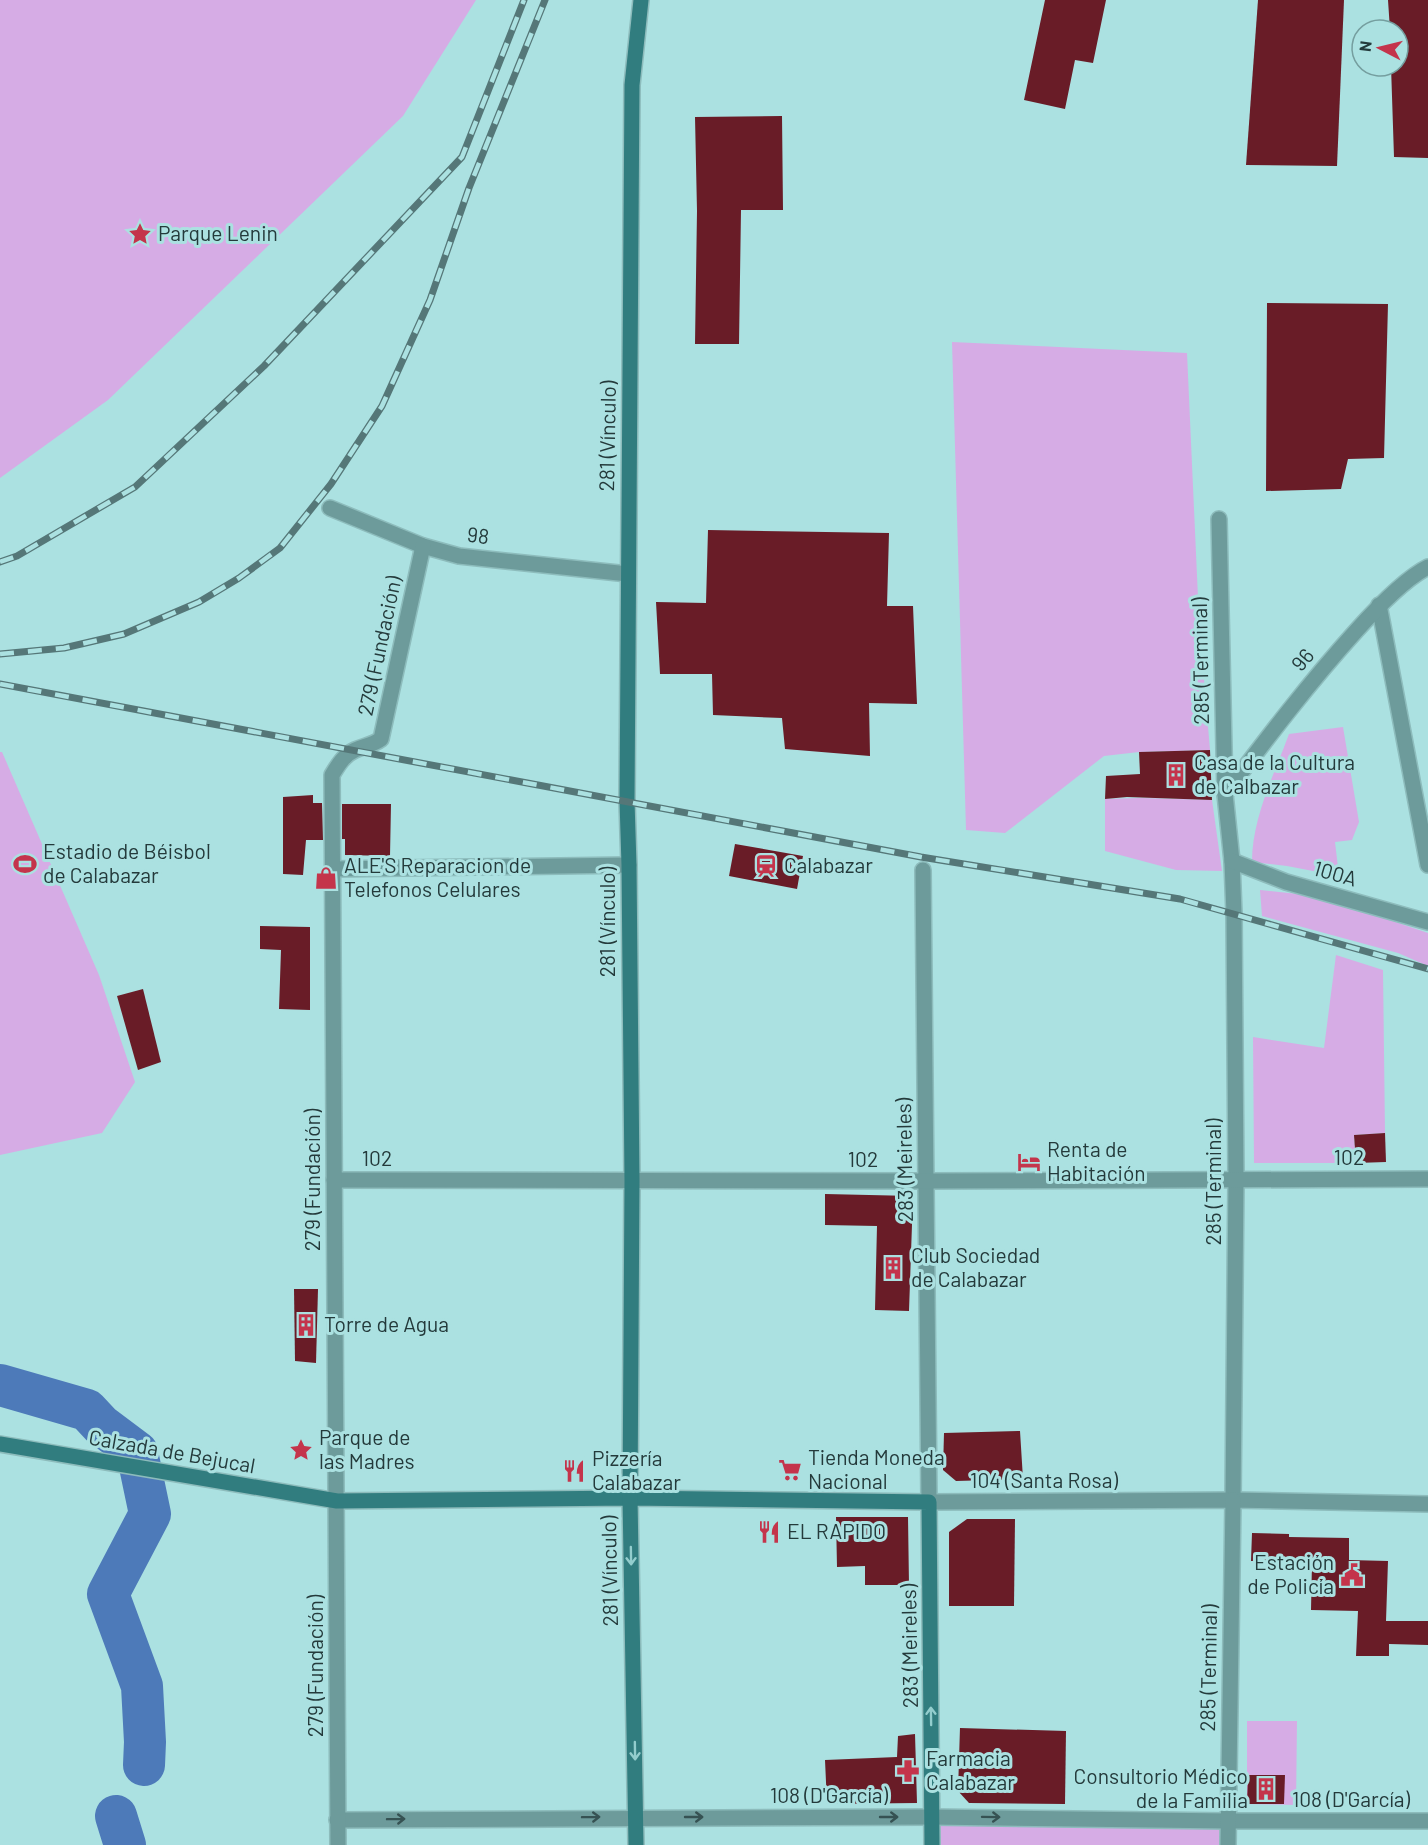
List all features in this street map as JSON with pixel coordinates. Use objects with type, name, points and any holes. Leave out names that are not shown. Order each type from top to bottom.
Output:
[{"type":"main road","name":"281 (Vínculo)","points":[[636,1845],[630,1497],[632,1181],[627,801],[632,85],[641,0]]},
{"type":"main road","name":"Calzada de Bejucal","points":[[0,1444],[337,1501]]},
{"type":"main road","name":"104 (Santa Rosa)","points":[[337,1501],[630,1497],[929,1502]]},
{"type":"main road","name":"283 (Meireles)","points":[[929,1502],[932,1845]]},
{"type":"street","name":"98","points":[[330,508],[423,546],[459,555],[628,574]]},
{"type":"street","name":"285 (Terminal)","points":[[1219,519],[1225,794],[1232,861],[1236,1179],[1228,1845]]},
{"type":"street","name":"279 (Fundación)","points":[[338,1845],[332,775],[344,758],[354,750],[375,744],[381,739],[423,546]]},
{"type":"street","name":"96","points":[[1225,794],[1321,670],[1379,605],[1428,567]]},
{"type":"street","points":[[1379,605],[1428,865]]},
{"type":"street","points":[[1412,776],[1428,780]]},
{"type":"street","name":"100A","points":[[1232,861],[1286,882],[1428,922]]},
{"type":"street","points":[[332,869],[629,865]]},
{"type":"street","name":"283 (Meireles)","points":[[923,870],[929,1502]]},
{"type":"street","name":"102","points":[[334,1180],[1428,1179]]},
{"type":"street","name":"104 (Santa Rosa)","points":[[929,1502],[1233,1500],[1428,1504]]},
{"type":"street","name":"108 (D'García)","points":[[338,1820],[932,1816],[1228,1821],[1428,1821]]},
{"type":"shaded area","name":"Parque Lenin","points":[[0,0],[476,0],[403,116],[108,400],[0,478]]},
{"type":"shaded area","points":[[952,342],[1187,353],[1199,620],[1210,750],[1139,752],[1104,756],[1005,833],[966,830]]},
{"type":"shaded area","points":[[1343,727],[1359,822],[1352,840],[1335,842],[1339,876],[1252,862],[1260,813],[1289,734]]},
{"type":"shaded area","name":"Estadio de Béisbol de Calabazar","points":[[0,752],[2,752],[99,975],[135,1082],[102,1133],[0,1155]]},
{"type":"shaded area","points":[[1105,799],[1212,800],[1222,871],[1176,870],[1105,851]]},
{"type":"shaded area","points":[[1260,890],[1298,894],[1342,904],[1428,933],[1428,966],[1398,953],[1262,916]]},
{"type":"shaded area","points":[[1336,955],[1383,970],[1385,1133],[1354,1135],[1356,1163],[1254,1163],[1253,1037],[1324,1048]]},
{"type":"shaded area","points":[[1247,1721],[1297,1721],[1296,1805],[1247,1804]]},
{"type":"shaded area","points":[[932,1817],[1228,1821],[1228,1845],[932,1845]]},
{"type":"building","points":[[1045,0],[1106,0],[1093,63],[1075,60],[1065,109],[1024,100]]},
{"type":"building","points":[[1258,0],[1344,0],[1337,166],[1246,165]]},
{"type":"building","points":[[1388,0],[1428,0],[1428,158],[1394,157],[1391,78],[1410,78],[1410,18],[1389,18]]},
{"type":"building","points":[[782,116],[783,210],[741,210],[739,344],[695,344],[697,211],[695,117]]},
{"type":"building","points":[[1267,303],[1388,304],[1384,458],[1348,459],[1341,489],[1266,491]]},
{"type":"building","points":[[708,530],[889,533],[887,606],[913,606],[917,704],[869,703],[870,756],[785,749],[782,718],[713,715],[712,674],[660,674],[656,602],[706,603]]},
{"type":"building","name":"Casa de la Cultura de Calbazar","points":[[1210,750],[1212,800],[1127,797],[1105,799],[1106,776],[1140,774],[1139,752]]},
{"type":"building","points":[[313,795],[313,803],[322,803],[323,840],[306,840],[303,875],[283,874],[283,797]]},
{"type":"building","points":[[342,804],[391,804],[390,856],[345,855],[345,839],[342,839]]},
{"type":"building","name":"Calabazar","points":[[735,844],[803,856],[797,889],[729,876]]},
{"type":"building","points":[[260,926],[310,927],[310,1010],[279,1009],[281,950],[260,949]]},
{"type":"building","points":[[143,989],[161,1062],[138,1070],[117,996]]},
{"type":"building","points":[[1385,1133],[1386,1162],[1356,1163],[1354,1135]]},
{"type":"building","name":"Club Sociedad de Calabazar","points":[[825,1194],[913,1196],[909,1311],[875,1310],[877,1226],[825,1225]]},
{"type":"building","name":"Torre de Agua","points":[[294,1289],[318,1289],[316,1363],[295,1361]]},
{"type":"building","points":[[1020,1431],[1023,1479],[956,1481],[943,1470],[944,1433]]},
{"type":"building","points":[[836,1517],[908,1517],[909,1585],[865,1585],[865,1566],[837,1567]]},
{"type":"building","points":[[967,1519],[1015,1519],[1014,1606],[949,1606],[949,1532]]},
{"type":"building","points":[[1252,1533],[1289,1534],[1289,1537],[1349,1538],[1349,1560],[1388,1561],[1386,1621],[1428,1621],[1428,1645],[1389,1644],[1389,1656],[1356,1656],[1358,1611],[1311,1610],[1312,1562],[1251,1561]]},
{"type":"building","points":[[960,1728],[1066,1731],[1065,1804],[969,1803],[958,1791]]},
{"type":"building","points":[[915,1734],[917,1803],[827,1804],[825,1760],[897,1757],[898,1736]]},
{"type":"building","name":"Consultorio Médico de la Familia","points":[[1248,1775],[1285,1775],[1284,1804],[1247,1804]]},
{"type":"waterway","points":[[0,1385],[87,1410],[101,1425],[137,1452],[150,1514],[108,1594],[142,1686],[144,1765]]},
{"type":"waterway","points":[[116,1816],[125,1845]]},
{"type":"railway","points":[[0,562],[17,556],[135,487],[264,366],[462,157],[524,0]]},
{"type":"railway","points":[[0,654],[64,648],[124,634],[199,602],[239,578],[280,548],[331,484],[382,406],[430,300],[469,188],[545,0]]},
{"type":"railway","points":[[0,684],[921,857],[1180,899],[1428,969]]},
{"type":"place","name":"Parque Lenin","points":[[140,234]]},
{"type":"place","name":"Casa de la Cultura de Calbazar","points":[[1176,775]]},
{"type":"place","name":"Estadio de Béisbol de Calabazar","points":[[25,864]]},
{"type":"place","name":"Calabazar","points":[[766,866]]},
{"type":"place","name":"ALE'S Reparacion de Telefonos Celulares","points":[[326,878]]},
{"type":"place","name":"Renta de Habitación","points":[[1029,1162]]},
{"type":"place","name":"Club Sociedad de Calabazar","points":[[893,1268]]},
{"type":"place","name":"Torre de Agua","points":[[306,1325]]},
{"type":"place","name":"Parque de las Madres","points":[[301,1450]]},
{"type":"place","name":"Tienda Moneda Nacional","points":[[790,1470]]},
{"type":"place","name":"Pizzería Calabazar","points":[[574,1471]]},
{"type":"place","name":"EL RAPIDO","points":[[769,1532]]},
{"type":"place","name":"Estación de Policía","points":[[1352,1575]]},
{"type":"place","name":"Farmacia Calabazar","points":[[908,1771]]},
{"type":"place","name":"Consultorio Médico de la Familia","points":[[1266,1789]]}]
